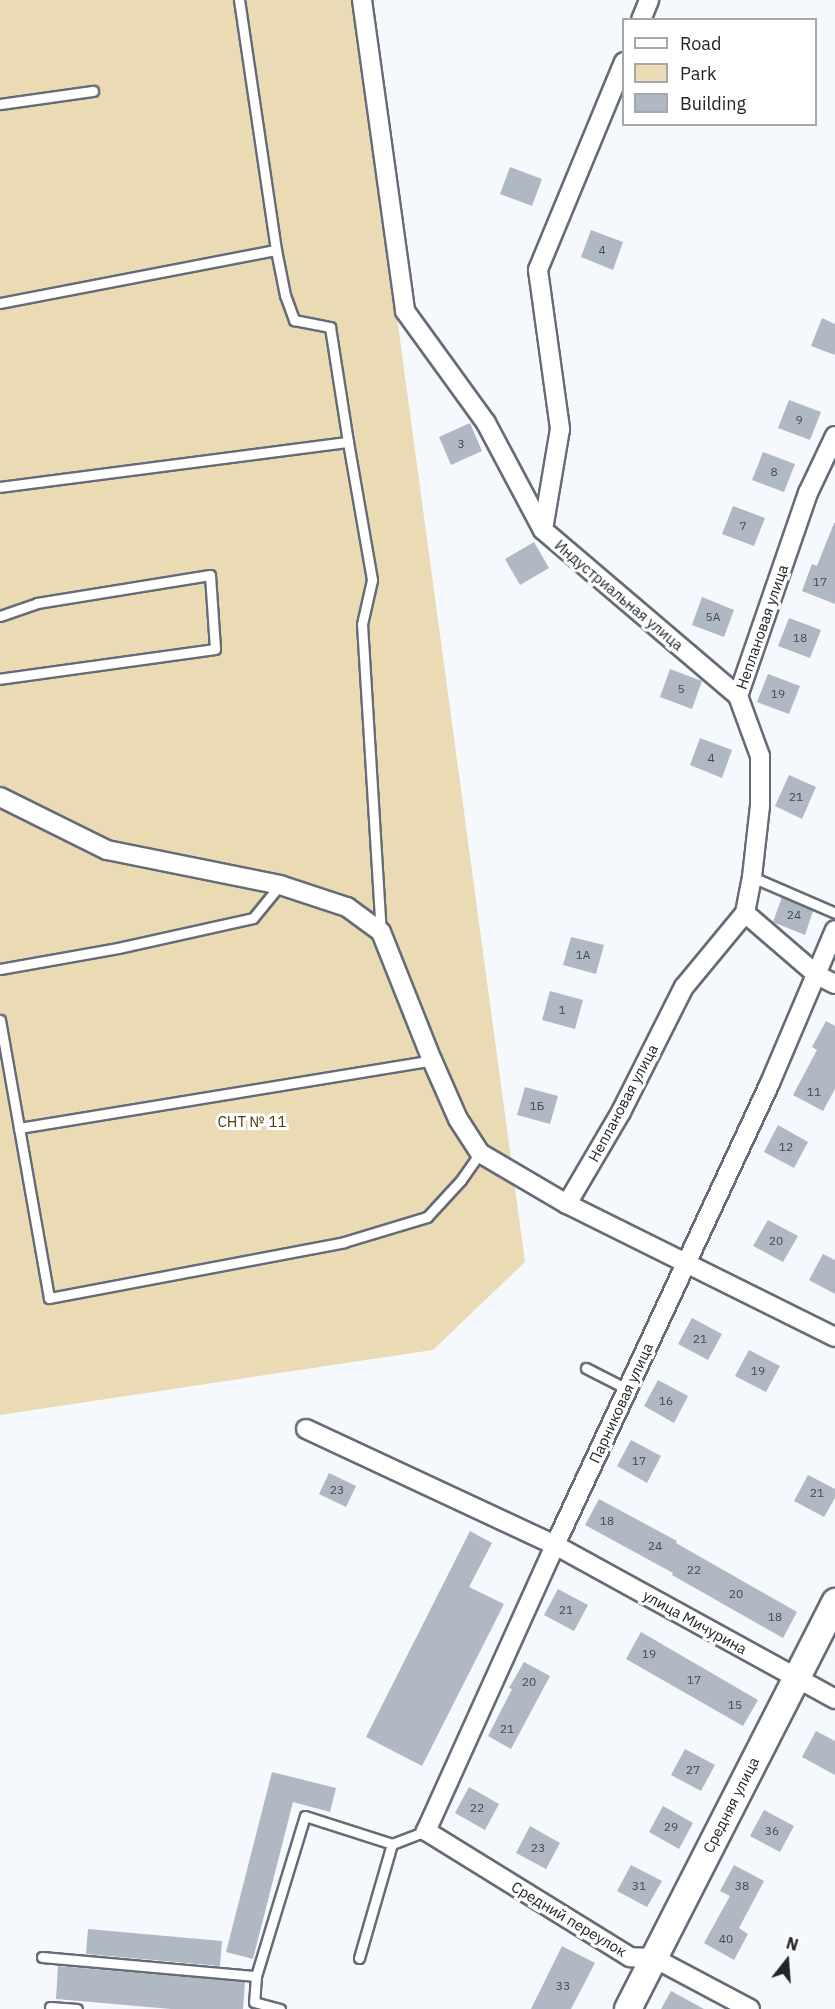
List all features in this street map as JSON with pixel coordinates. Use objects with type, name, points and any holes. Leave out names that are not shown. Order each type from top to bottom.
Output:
[{"type":"main road","name":"Средняя улица","points":[[628,2009],[835,1602]]},
{"type":"street","points":[[362,0],[405,311],[486,423],[543,530]]},
{"type":"street","points":[[642,18],[649,0]]},
{"type":"street","name":"Индустриальная улица","points":[[622,67],[538,270],[560,429],[543,530],[738,696]]},
{"type":"street","name":"Неплановая улица","points":[[567,1204],[621,1112],[684,987],[744,913],[752,877],[760,806],[760,756],[738,696],[808,493],[835,436]]},
{"type":"street","points":[[0,797],[107,850],[280,885],[347,907],[381,932],[458,1119],[480,1153],[567,1204],[835,1337]]},
{"type":"street","points":[[744,913],[817,975],[835,984]]},
{"type":"street","name":"Парниковая улица","points":[[426,1831],[555,1545],[687,1262],[817,975],[835,930]]},
{"type":"street","name":"улица Мичурина","points":[[306,1429],[555,1545],[835,1699]]},
{"type":"street","name":"Средний переулок","points":[[426,1831],[630,1957],[654,1958],[750,2009]]},
{"type":"lane","points":[[239,0],[276,250],[285,295],[294,320],[330,327],[372,580],[362,624],[381,932]]},
{"type":"lane","points":[[0,104],[93,91]]},
{"type":"lane","points":[[0,303],[276,250]]},
{"type":"lane","points":[[0,487],[348,442]]},
{"type":"lane","points":[[0,616],[37,603],[210,575],[215,649],[0,679]]},
{"type":"lane","points":[[752,877],[835,913]]},
{"type":"lane","points":[[0,969],[118,948],[253,918],[280,885]]},
{"type":"lane","points":[[0,1020],[49,1298],[344,1242],[427,1217],[460,1180],[480,1153]]},
{"type":"lane","points":[[19,1128],[432,1060]]},
{"type":"lane","points":[[586,1368],[627,1389]]},
{"type":"lane","points":[[275,2008],[254,2002],[256,1976],[305,1816],[392,1844],[426,1831]]},
{"type":"lane","points":[[359,1958],[392,1844]]},
{"type":"lane","points":[[42,1957],[256,1976]]},
{"type":"lane","points":[[50,2007],[77,2009]]},
{"type":"green space","name":"СНТ № 11","points":[[0,0],[354,0],[525,1262],[433,1350],[0,1415]]},
{"type":"building","points":[[510,167],[542,179],[532,206],[500,194]]},
{"type":"building","points":[[591,230],[623,242],[613,270],[581,257]]},
{"type":"building","points":[[822,318],[835,324],[835,355],[811,346]]},
{"type":"building","points":[[789,400],[821,412],[810,440],[778,428]]},
{"type":"building","points":[[470,423],[482,451],[451,465],[439,437]]},
{"type":"building","points":[[763,452],[795,464],[784,492],[752,480]]},
{"type":"building","points":[[733,506],[765,518],[754,546],[722,534]]},
{"type":"building","points":[[834,523],[835,604],[802,591],[812,564],[817,566]]},
{"type":"building","points":[[534,542],[549,568],[520,585],[505,559]]},
{"type":"building","points":[[702,597],[734,610],[724,637],[692,625]]},
{"type":"building","points":[[789,618],[821,630],[810,658],[778,646]]},
{"type":"building","points":[[670,669],[702,681],[692,709],[660,697]]},
{"type":"building","points":[[768,674],[800,686],[789,714],[757,702]]},
{"type":"building","points":[[700,738],[732,750],[722,778],[690,765]]},
{"type":"building","points":[[789,775],[816,787],[802,819],[775,806]]},
{"type":"building","points":[[782,897],[813,911],[805,935],[773,922]]},
{"type":"building","points":[[571,937],[604,945],[596,974],[563,965]]},
{"type":"building","points":[[550,991],[583,1000],[575,1029],[542,1020]]},
{"type":"building","points":[[826,1021],[835,1026],[835,1089],[823,1111],[793,1095],[817,1050],[812,1047]]},
{"type":"building","points":[[525,1087],[558,1096],[550,1124],[517,1115]]},
{"type":"building","points":[[778,1125],[808,1142],[794,1168],[764,1152]]},
{"type":"building","points":[[768,1220],[798,1236],[783,1262],[753,1246]]},
{"type":"building","points":[[823,1254],[835,1260],[835,1294],[809,1280]]},
{"type":"building","points":[[692,1318],[722,1334],[708,1360],[678,1344]]},
{"type":"building","points":[[749,1350],[780,1366],[766,1392],[735,1376]]},
{"type":"building","points":[[658,1380],[688,1396],[674,1423],[644,1406]]},
{"type":"building","points":[[631,1440],[661,1456],[647,1483],[617,1466]]},
{"type":"building","points":[[329,1473],[356,1486],[346,1507],[319,1494]]},
{"type":"building","points":[[808,1475],[835,1489],[835,1498],[824,1517],[794,1501]]},
{"type":"building","points":[[599,1499],[677,1541],[676,1543],[797,1612],[783,1638],[672,1575],[673,1573],[585,1525]]},
{"type":"building","points":[[470,1531],[492,1543],[469,1587],[504,1604],[422,1766],[366,1737]]},
{"type":"building","points":[[558,1589],[588,1605],[574,1631],[544,1615]]},
{"type":"building","points":[[641,1632],[758,1700],[743,1726],[626,1659]]},
{"type":"building","points":[[524,1662],[550,1676],[511,1749],[488,1736],[512,1689],[509,1688]]},
{"type":"building","points":[[816,1731],[835,1741],[835,1775],[802,1757]]},
{"type":"building","points":[[685,1749],[715,1765],[701,1791],[671,1775]]},
{"type":"building","points":[[272,1772],[336,1788],[330,1812],[293,1802],[253,1959],[226,1952]]},
{"type":"building","points":[[469,1787],[499,1804],[485,1830],[455,1813]]},
{"type":"building","points":[[663,1806],[693,1823],[679,1849],[649,1832]]},
{"type":"building","points":[[764,1810],[794,1826],[780,1852],[750,1836]]},
{"type":"building","points":[[530,1826],[560,1843],[546,1869],[516,1853]]},
{"type":"building","points":[[631,1865],[662,1881],[647,1907],[617,1891]]},
{"type":"building","points":[[734,1865],[764,1881],[739,1928],[748,1934],[734,1960],[704,1943],[730,1896],[720,1891]]},
{"type":"building","points":[[88,1929],[222,1941],[220,1966],[86,1954]]},
{"type":"building","points":[[562,1946],[595,1963],[571,2009],[531,2009]]},
{"type":"building","points":[[58,1966],[245,1982],[243,2009],[171,2009],[56,1999]]},
{"type":"building","points":[[671,1991],[704,2009],[661,2009]]}]
